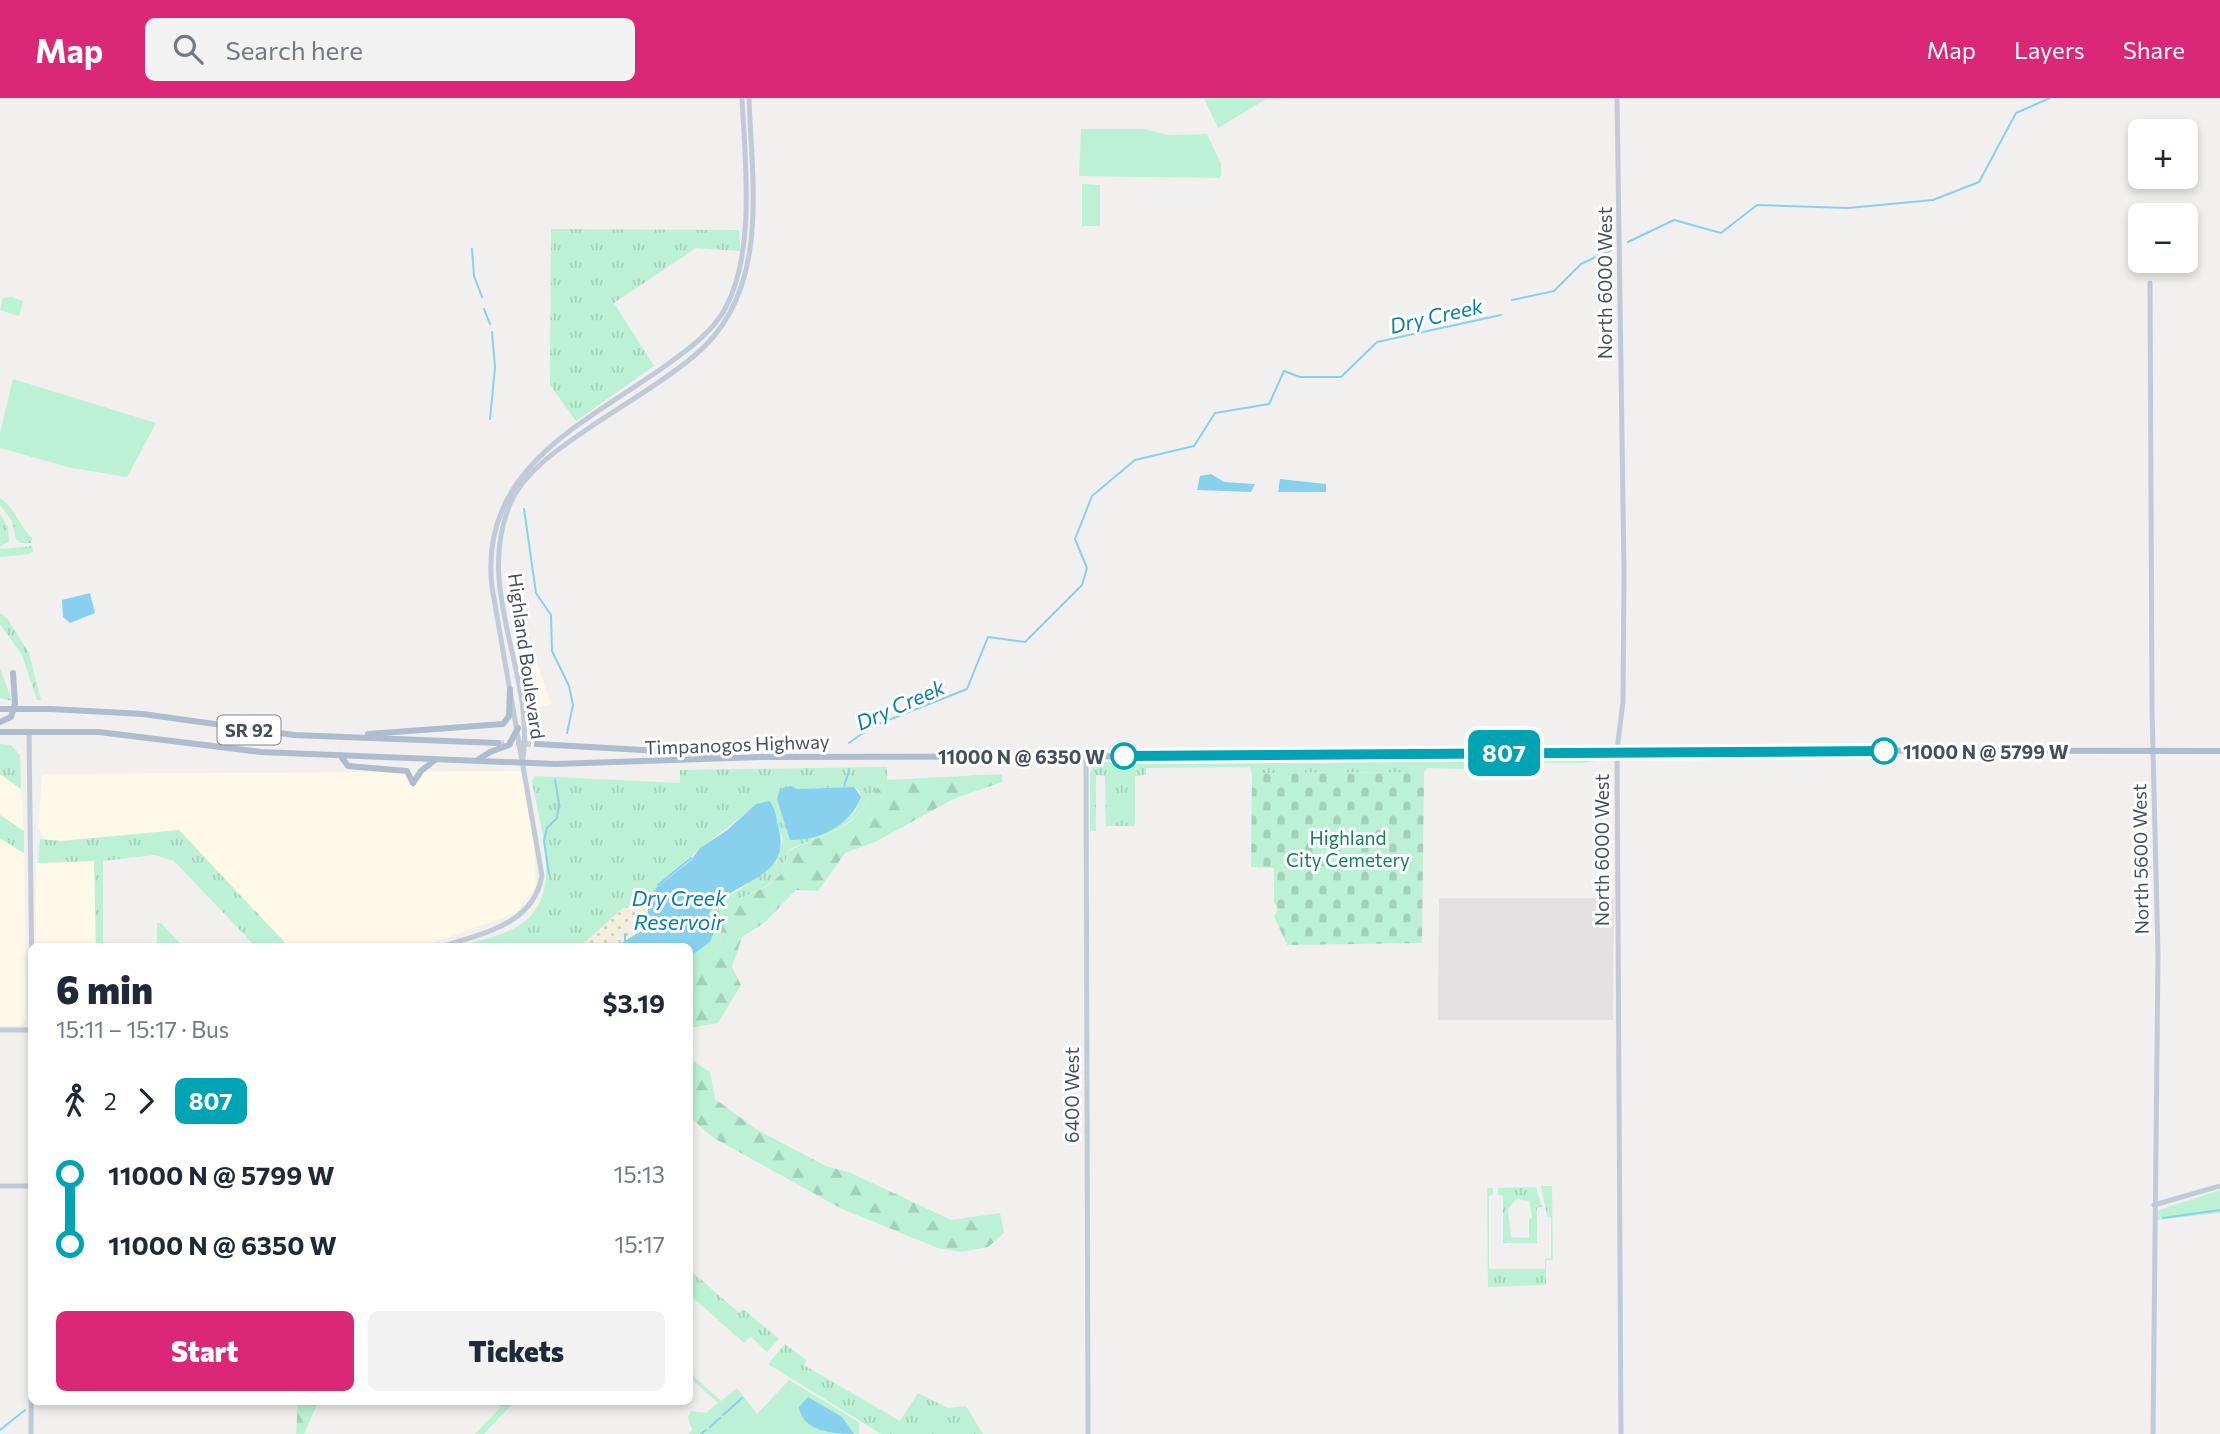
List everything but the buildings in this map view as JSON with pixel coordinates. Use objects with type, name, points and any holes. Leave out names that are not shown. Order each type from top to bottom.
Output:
[{"type":"main road","points":[[0,722],[11,717],[15,704],[13,673]]},
{"type":"main road","points":[[328,737],[493,727],[503,724],[509,716],[510,689]]},
{"type":"main road","name":"SR 92","points":[[0,709],[143,713],[261,732],[498,743]]},
{"type":"main road","points":[[478,760],[489,752],[509,745],[518,728]]},
{"type":"main road","name":"SR 92","points":[[0,732],[99,732],[247,751],[523,762]]},
{"type":"main road","name":"SR 92","points":[[537,744],[761,757]]},
{"type":"main road","name":"Timpanogos Highway","points":[[523,762],[556,764],[761,757],[1342,756],[1617,750],[2220,751]]},
{"type":"main road","points":[[340,755],[348,766],[407,771],[413,783],[421,771],[438,759]]},
{"type":"street","name":"Highland Boulevard","points":[[523,762],[490,570],[492,538],[500,510],[506,497],[531,463],[697,343],[725,309],[738,277],[742,252],[746,179],[742,98]]},
{"type":"street","name":"Highland Boulevard","points":[[523,762],[525,734],[496,555],[501,527],[511,500],[536,469],[568,442],[694,357],[720,331],[734,309],[747,275],[750,241],[752,188],[749,98]]},
{"type":"street","name":"North 6000 West","points":[[1617,98],[1624,572],[1623,703],[1617,750],[1621,1434]]},
{"type":"street","name":"North 5600 West","points":[[2150,283],[2153,750],[2158,955],[2153,1434]]},
{"type":"street","points":[[29,732],[31,943]]},
{"type":"street","name":"6400 West","points":[[1086,756],[1088,1434]]},
{"type":"street","points":[[453,943],[506,925],[522,915],[540,891],[542,876],[523,762]]},
{"type":"street","points":[[0,1030],[28,1030]]},
{"type":"street","points":[[2154,1205],[2218,1185]]},
{"type":"street","points":[[0,1186],[28,1186]]},
{"type":"street","points":[[32,1405],[32,1434]]},
{"type":"shaded area","points":[[529,639],[551,704],[527,710],[513,641]]},
{"type":"shaded area","points":[[521,771],[534,838],[536,886],[516,913],[432,943],[285,943],[179,830],[46,840],[38,828],[42,776]]},
{"type":"shaded area","points":[[0,774],[21,789],[24,831],[0,815]]},
{"type":"shaded area","points":[[0,838],[24,853],[26,1018],[23,1024],[17,1026],[0,1026]]},
{"type":"shaded area","points":[[94,861],[96,943],[36,943],[36,863]]},
{"type":"shaded area","points":[[1439,898],[1614,898],[1613,1020],[1438,1020]]},
{"type":"green space","points":[[1204,98],[1268,98],[1218,128]]},
{"type":"green space","points":[[1081,129],[1144,129],[1168,135],[1207,134],[1221,164],[1221,175],[1219,178],[1079,176]]},
{"type":"green space","points":[[1082,184],[1100,185],[1100,226],[1082,226]]},
{"type":"green space","points":[[551,229],[739,230],[740,251],[696,248],[614,303],[654,366],[576,421],[550,385]]},
{"type":"green space","points":[[11,297],[23,301],[19,316],[0,310],[3,298]]},
{"type":"green space","points":[[13,379],[156,423],[127,477],[72,468],[0,448],[0,433]]},
{"type":"green space","points":[[0,498],[32,538],[31,543],[21,543],[16,539],[12,521],[0,505]]},
{"type":"green space","points":[[0,514],[8,527],[9,542],[0,546]]},
{"type":"green space","points":[[32,546],[33,551],[30,554],[0,557],[0,549]]},
{"type":"green space","points":[[0,613],[7,618],[29,653],[41,700],[37,700],[22,655],[0,624]]},
{"type":"green space","points":[[0,668],[12,701],[0,698]]},
{"type":"green space","points":[[0,744],[11,745],[20,755],[21,789],[0,774]]},
{"type":"green space","points":[[1605,760],[1583,763],[1468,762],[1468,769],[1427,768],[1424,772],[1252,773],[1250,767],[1146,768],[1146,775],[1135,776],[1135,826],[1106,826],[1105,776],[1096,775],[1096,831],[1090,831],[1090,774],[1093,766],[1103,762]]},
{"type":"green space","points":[[887,767],[887,780],[855,816],[828,834],[789,850],[781,874],[765,887],[723,906],[720,917],[721,942],[693,965],[693,955],[710,942],[715,930],[709,919],[715,903],[741,889],[777,861],[783,839],[778,826],[756,804],[681,865],[656,892],[648,905],[623,908],[584,943],[470,943],[518,926],[533,913],[542,897],[546,860],[532,781],[535,776],[680,783],[680,770]],"holes":[[[791,786],[798,789],[854,787],[860,792],[859,802],[846,820],[824,833],[790,839],[778,799],[780,792]]]},
{"type":"green space","name":"Highland City Cemetery","points":[[1424,772],[1422,943],[1287,945],[1274,916],[1278,910],[1274,902],[1274,868],[1251,867],[1252,773]]},
{"type":"green space","points":[[1002,774],[1002,782],[953,799],[877,841],[845,853],[818,891],[796,890],[765,922],[742,937],[732,967],[741,985],[718,1023],[693,1027],[693,965],[721,942],[720,917],[723,906],[766,887],[781,874],[789,851],[836,831],[850,822],[887,780]]},
{"type":"green space","points":[[0,815],[24,831],[24,853],[0,838]]},
{"type":"green space","points":[[179,830],[285,943],[252,943],[174,861],[155,855],[103,861],[103,943],[96,943],[94,861],[38,863],[40,839],[62,841]]},
{"type":"green space","points":[[157,923],[161,923],[179,943],[157,943]]},
{"type":"green space","points":[[693,1061],[710,1072],[715,1099],[759,1131],[826,1166],[851,1173],[951,1220],[1000,1213],[1004,1233],[988,1247],[961,1252],[938,1248],[842,1209],[712,1137],[693,1120]]},
{"type":"green space","points":[[1541,1186],[1552,1186],[1553,1260],[1546,1260],[1546,1285],[1488,1287],[1487,1188],[1493,1188],[1493,1195],[1489,1196],[1489,1269],[1545,1269],[1545,1259],[1551,1258],[1551,1217],[1547,1216]]},
{"type":"green space","points":[[1536,1187],[1542,1207],[1537,1208],[1537,1243],[1503,1243],[1503,1196],[1498,1195],[1498,1188]],"holes":[[[1516,1199],[1529,1201],[1532,1218],[1529,1219],[1529,1238],[1511,1237],[1508,1209]]]},
{"type":"green space","points":[[2220,1190],[2220,1213],[2156,1220],[2159,1210]]},
{"type":"green space","points":[[693,1273],[739,1313],[743,1309],[779,1339],[767,1352],[751,1337],[744,1343],[693,1298]]},
{"type":"green space","points":[[785,1344],[806,1360],[804,1365],[900,1421],[918,1393],[948,1408],[966,1406],[983,1434],[881,1434],[768,1364]]},
{"type":"green space","points":[[693,1376],[721,1401],[737,1388],[757,1414],[789,1380],[859,1422],[859,1434],[688,1434],[692,1430],[688,1417],[691,1411],[706,1413],[718,1403],[693,1381]]},
{"type":"green space","points":[[298,1405],[317,1405],[304,1434],[296,1434]]},
{"type":"green space","points":[[499,1405],[511,1405],[484,1434],[475,1434],[501,1407]]},
{"type":"sand","points":[[648,905],[650,922],[642,934],[623,943],[584,943],[623,908]]},
{"type":"water","points":[[1211,474],[1224,482],[1255,484],[1251,492],[1197,490],[1200,476]]},
{"type":"water","points":[[1280,479],[1326,484],[1326,492],[1278,492]]},
{"type":"water","points":[[90,593],[95,613],[70,623],[63,617],[62,600]]},
{"type":"water","points":[[791,786],[798,789],[854,787],[861,797],[849,816],[832,830],[812,838],[790,840],[777,799],[780,789]]},
{"type":"water","name":"Dry Creek Reservoir","points":[[769,801],[773,807],[781,844],[777,858],[769,869],[757,878],[718,902],[709,914],[715,930],[710,942],[693,955],[693,943],[622,943],[648,927],[648,905],[656,888],[691,860],[700,848],[726,831],[756,804]]},
{"type":"water","points":[[808,1397],[842,1417],[854,1434],[820,1430],[806,1422],[799,1407]]},
{"type":"waterway","name":"Dry Creek","points":[[1628,242],[1674,220],[1721,233],[1757,205],[1848,208],[1933,200],[1979,182],[2016,113],[2050,98]]},
{"type":"waterway","points":[[472,249],[474,276],[482,297]]},
{"type":"waterway","name":"Dry Creek","points":[[1512,300],[1554,291],[1581,264],[1611,250]]},
{"type":"waterway","points":[[484,309],[490,324]]},
{"type":"waterway","name":"Dry Creek","points":[[849,743],[871,727],[967,689],[988,637],[1025,642],[1082,585],[1087,568],[1075,539],[1092,496],[1135,460],[1194,446],[1215,413],[1269,404],[1284,371],[1300,377],[1341,377],[1377,342],[1501,315]]},
{"type":"waterway","points":[[490,419],[495,367],[492,332]]},
{"type":"waterway","points":[[524,509],[536,593],[551,615],[552,651],[569,686],[573,705],[567,733]]},
{"type":"waterway","name":"Dry Creek","points":[[844,786],[849,771]]},
{"type":"waterway","points":[[549,874],[544,841],[547,828],[557,818],[559,804],[555,780]]},
{"type":"waterway","name":"Dry Creek","points":[[658,885],[691,858]]},
{"type":"waterway","points":[[625,934],[625,941]]},
{"type":"waterway","points":[[2163,1218],[2220,1210]]},
{"type":"waterway","points":[[723,1415],[742,1398]]},
{"type":"waterway","name":"Dry Creek","points":[[0,1430],[25,1410]]},
{"type":"waterway","points":[[710,1427],[720,1418]]},
{"type":"waterway","points":[[701,1434],[706,1430]]},
{"type":"tunnel","points":[[498,743],[537,744]]},
{"type":"bus line","name":"807","points":[[1124,756],[1342,756],[1617,750],[1884,751]]},
{"type":"place","name":"11000 N @ 5799 W","points":[[1884,751]]},
{"type":"place","name":"11000 N @ 6350 W","points":[[1124,756]]}]
